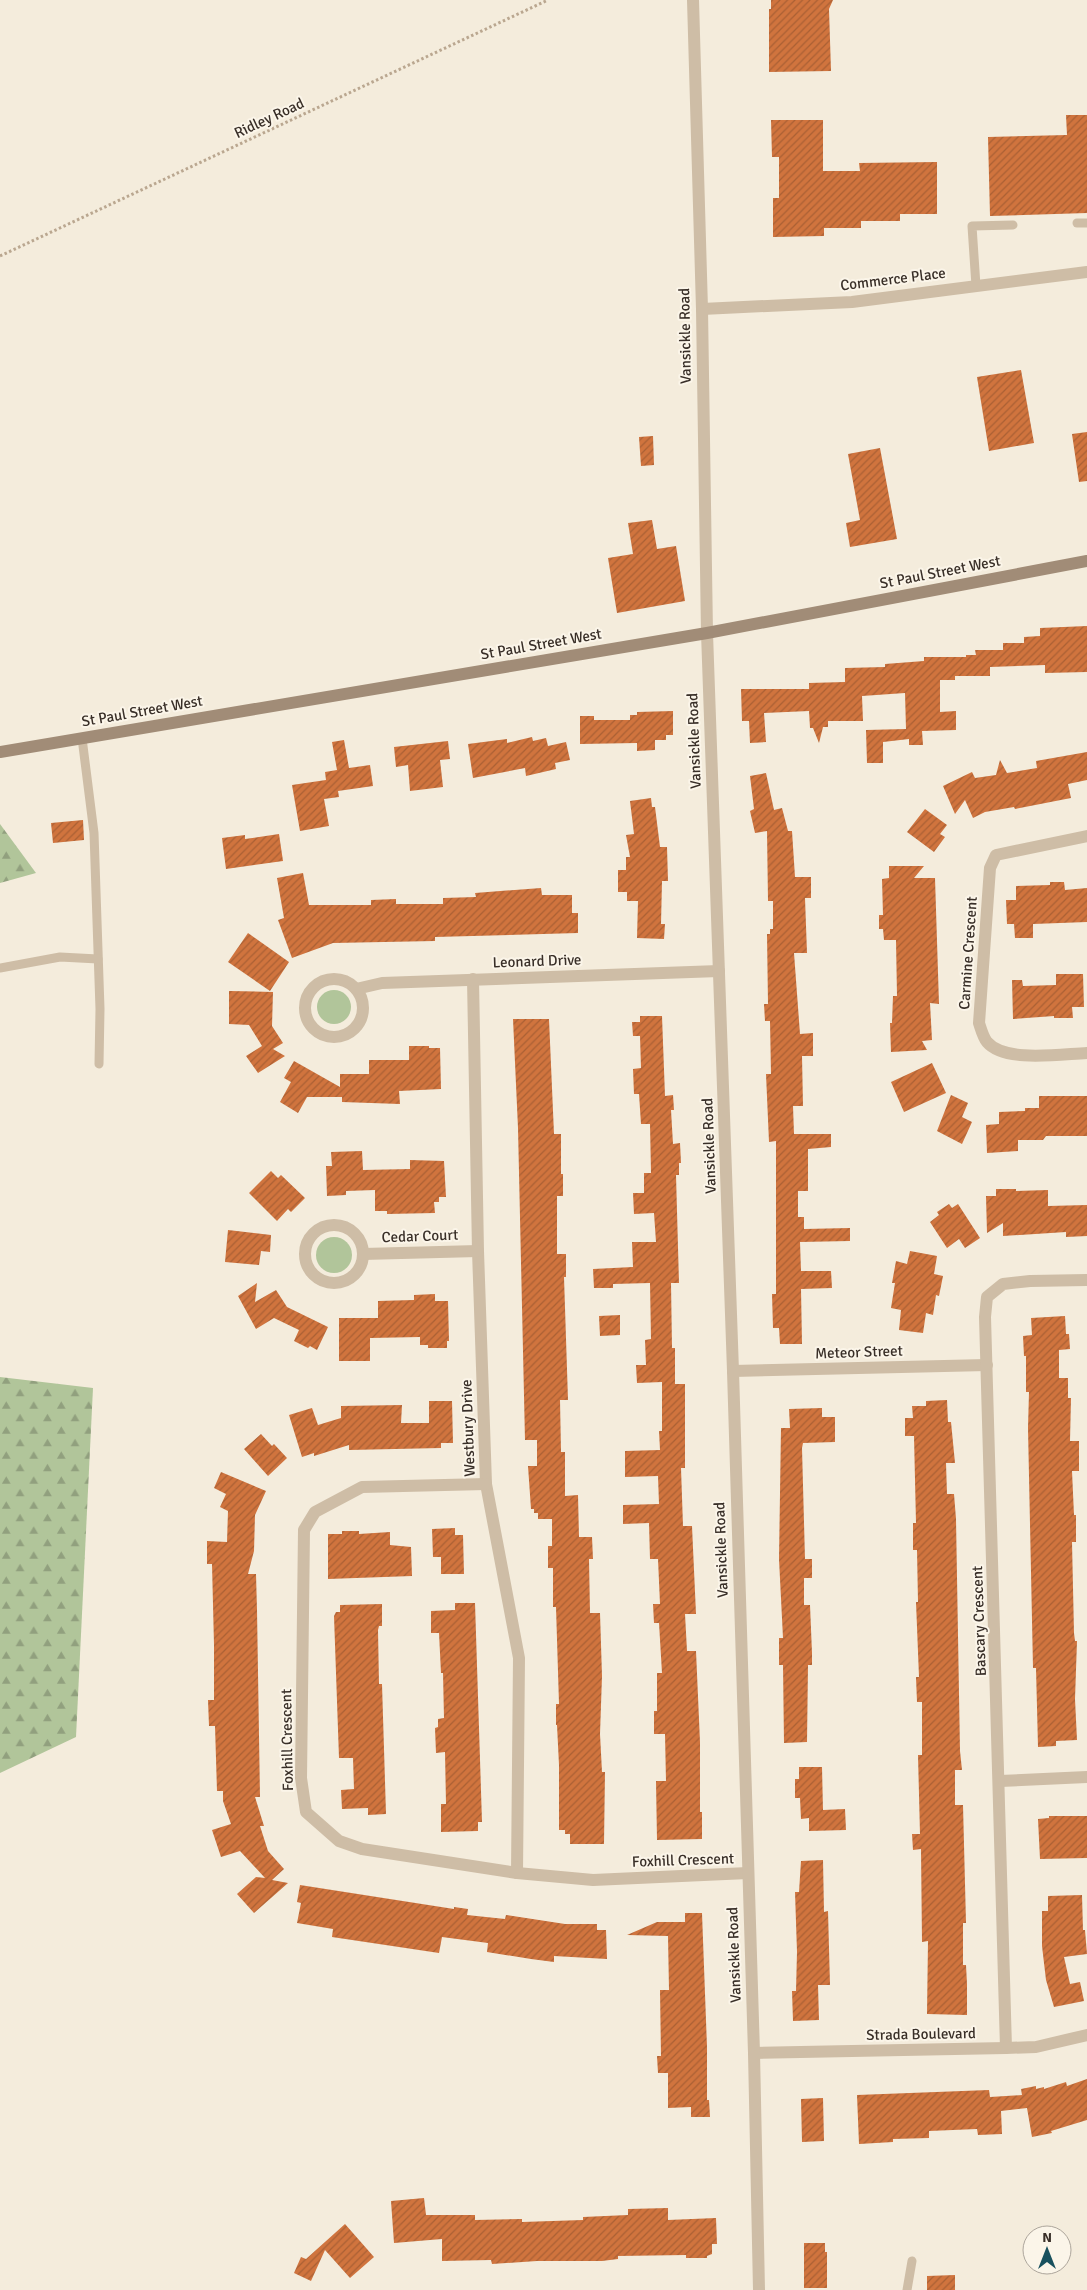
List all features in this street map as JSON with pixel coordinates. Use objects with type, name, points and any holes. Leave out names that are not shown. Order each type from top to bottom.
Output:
[{"type":"main road","name":"St Paul Street West","points":[[0,752],[707,633],[1087,561]]},
{"type":"street","name":"Vansickle Road","points":[[693,0],[702,308],[707,633],[733,1372],[754,2053],[759,2290]]},
{"type":"street","name":"Commerce Place","points":[[702,308],[852,302],[1087,272]]},
{"type":"street","name":"Carmine Crescent","points":[[1087,836],[996,855],[990,868],[979,1024],[987,1042],[1002,1052],[1020,1055],[1087,1053]]},
{"type":"street","name":"Leonard Drive","points":[[356,989],[382,983],[719,971]]},
{"type":"street","points":[[340,979],[356,989],[362,998],[363,1009],[361,1019],[355,1028],[346,1034],[336,1037],[326,1036],[316,1031],[309,1024],[305,1015],[306,1000],[312,988],[320,982],[340,979]]},
{"type":"street","name":"Westbury Drive","points":[[473,979],[478,1251],[486,1484],[518,1658],[517,1873]]},
{"type":"street","name":"Cedar Court","points":[[330,1226],[349,1230],[361,1244],[363,1254],[361,1264],[350,1278],[333,1284],[316,1277],[309,1270],[304,1252],[312,1234],[330,1226]]},
{"type":"street","name":"Cedar Court","points":[[363,1254],[478,1251]]},
{"type":"street","name":"Bascary Crescent","points":[[1006,2048],[1000,1781],[985,1317],[987,1297],[1003,1284],[1030,1281],[1087,1280]]},
{"type":"street","name":"Meteor Street","points":[[733,1372],[987,1365]]},
{"type":"street","name":"Foxhill Crescent","points":[[486,1484],[362,1487],[315,1512],[304,1530],[301,1778],[306,1812],[339,1841],[362,1849],[517,1873],[593,1880],[748,1873]]},
{"type":"street","points":[[1000,1781],[1087,1777]]},
{"type":"street","name":"Strada Boulevard","points":[[754,2053],[1006,2048],[1036,2046],[1087,2035]]},
{"type":"lane","points":[[976,286],[972,226],[1013,225]]},
{"type":"lane","points":[[82,738],[94,833],[100,1009],[99,1064]]},
{"type":"lane","points":[[0,968],[60,957],[98,958]]},
{"type":"lane","points":[[906,2290],[912,2262]]},
{"type":"path","name":"Ridley Road","points":[[0,256],[548,0]]},
{"type":"green space","points":[[0,824],[36,873],[0,883]]},
{"type":"green space","points":[[334,990],[341,991],[346,995],[350,1000],[350,1014],[346,1019],[341,1023],[334,1024],[327,1023],[322,1019],[318,1014],[317,1007],[318,1000],[322,995],[327,991]]},
{"type":"green space","points":[[334,1237],[346,1243],[352,1255],[346,1267],[334,1273],[322,1267],[316,1255],[322,1243]]},
{"type":"green space","points":[[0,1377],[93,1388],[76,1737],[0,1773]]},
{"type":"building","points":[[771,0],[833,0],[829,9],[831,71],[769,72],[769,9],[771,9]]},
{"type":"building","points":[[1066,115],[1087,115],[1087,213],[990,216],[988,137],[1067,135]]},
{"type":"building","points":[[771,120],[823,120],[823,171],[860,171],[859,163],[937,162],[937,214],[900,214],[900,221],[861,221],[861,228],[824,228],[824,236],[773,237],[773,198],[779,198],[779,157],[772,157]]},
{"type":"building","points":[[1021,370],[1034,443],[989,451],[977,377]]},
{"type":"building","points":[[1087,432],[1087,481],[1079,482],[1072,434]]},
{"type":"building","points":[[653,436],[654,465],[641,466],[639,437]]},
{"type":"building","points":[[880,448],[897,539],[850,547],[846,523],[860,520],[848,454]]},
{"type":"building","points":[[652,520],[657,549],[676,546],[685,601],[617,613],[608,558],[633,554],[628,523]]},
{"type":"building","points":[[1087,626],[1087,672],[1045,673],[1045,665],[990,667],[990,676],[955,676],[955,680],[940,680],[940,712],[956,711],[956,730],[922,731],[923,745],[909,745],[909,739],[883,742],[883,763],[867,763],[866,730],[906,729],[905,693],[862,696],[863,721],[828,721],[828,727],[823,727],[819,743],[813,728],[810,728],[809,711],[764,713],[766,742],[750,743],[749,721],[742,721],[741,689],[809,689],[809,683],[845,682],[845,668],[885,667],[885,664],[924,661],[924,657],[966,657],[966,655],[976,655],[975,650],[1003,650],[1003,643],[1024,643],[1024,637],[1040,636],[1040,628]]},
{"type":"building","points":[[673,711],[673,735],[666,735],[666,740],[655,740],[655,750],[637,751],[637,743],[580,744],[580,716],[594,716],[594,720],[630,720],[630,715],[637,715],[637,712]]},
{"type":"building","points":[[532,737],[533,741],[546,738],[548,746],[566,742],[570,760],[555,763],[556,769],[526,776],[525,768],[473,778],[468,744],[507,739],[507,743]]},
{"type":"building","points":[[344,740],[349,768],[370,765],[373,786],[338,791],[339,797],[324,799],[329,826],[300,831],[292,785],[326,780],[325,772],[337,770],[332,742]]},
{"type":"building","points":[[448,741],[450,759],[440,760],[443,787],[410,791],[408,765],[396,767],[394,747]]},
{"type":"building","points":[[1087,752],[1087,780],[1068,784],[1071,798],[1015,809],[1014,807],[985,812],[973,818],[965,800],[955,814],[943,786],[972,772],[975,778],[996,775],[1000,760],[1007,773],[1037,768],[1036,761]]},
{"type":"building","points":[[766,773],[774,810],[782,808],[788,831],[792,831],[795,877],[811,877],[811,898],[805,898],[807,953],[794,953],[800,1034],[813,1033],[813,1056],[802,1056],[803,1106],[793,1106],[794,1134],[831,1134],[831,1147],[808,1149],[808,1191],[798,1191],[798,1217],[804,1217],[804,1229],[850,1228],[850,1241],[800,1242],[801,1271],[831,1271],[832,1288],[801,1289],[802,1344],[780,1344],[779,1328],[773,1328],[772,1294],[776,1294],[776,1141],[769,1142],[766,1074],[771,1074],[770,1021],[765,1021],[764,1004],[768,1004],[767,934],[770,934],[770,929],[773,929],[773,901],[768,901],[767,831],[755,833],[750,811],[754,809],[750,776]]},
{"type":"building","points":[[651,798],[652,807],[655,807],[660,847],[667,847],[668,881],[662,881],[661,924],[665,924],[664,939],[637,938],[638,901],[627,901],[627,892],[618,892],[618,870],[626,870],[626,857],[630,857],[626,835],[634,834],[630,801]]},
{"type":"building","points":[[925,809],[947,825],[940,834],[945,837],[934,852],[907,832]]},
{"type":"building","points":[[83,820],[84,840],[53,843],[51,823]]},
{"type":"building","points":[[279,834],[283,861],[226,869],[222,838],[245,835],[245,839]]},
{"type":"building","points":[[889,866],[924,866],[914,878],[935,878],[939,1004],[930,1003],[932,1040],[922,1041],[927,1050],[891,1052],[890,1023],[892,1023],[893,996],[897,996],[896,940],[884,940],[883,929],[879,929],[879,915],[883,915],[882,879],[889,878]]},
{"type":"building","points":[[303,873],[309,905],[371,905],[371,900],[396,899],[396,904],[443,904],[443,898],[476,897],[475,893],[541,888],[542,895],[572,895],[572,913],[578,913],[578,933],[435,937],[435,941],[333,943],[292,958],[278,920],[284,918],[277,878]]},
{"type":"building","points":[[1050,882],[1064,882],[1065,890],[1087,888],[1087,922],[1033,924],[1033,938],[1015,938],[1014,924],[1007,924],[1006,900],[1016,900],[1016,886],[1050,885]]},
{"type":"building","points":[[248,933],[289,962],[270,991],[228,962]]},
{"type":"building","points":[[1056,974],[1083,974],[1084,1007],[1072,1007],[1073,1018],[1054,1018],[1054,1016],[1013,1019],[1012,980],[1022,980],[1023,986],[1056,985]]},
{"type":"building","points":[[229,991],[273,992],[272,1026],[283,1043],[273,1049],[285,1056],[258,1073],[246,1056],[262,1046],[249,1025],[229,1024]]},
{"type":"building","points":[[640,1016],[662,1016],[665,1096],[673,1095],[674,1110],[671,1110],[673,1144],[680,1143],[681,1163],[679,1163],[679,1175],[676,1175],[679,1283],[671,1283],[672,1348],[675,1348],[675,1384],[685,1384],[685,1468],[681,1468],[683,1526],[692,1526],[696,1614],[685,1614],[687,1651],[696,1651],[702,1839],[657,1840],[656,1781],[666,1781],[665,1734],[654,1734],[654,1711],[657,1711],[657,1673],[662,1673],[659,1623],[654,1623],[653,1604],[660,1604],[658,1559],[650,1559],[649,1523],[623,1524],[623,1505],[659,1504],[658,1476],[625,1477],[625,1451],[660,1450],[659,1431],[662,1431],[662,1382],[637,1383],[636,1365],[646,1365],[645,1340],[651,1339],[650,1283],[613,1284],[613,1288],[594,1288],[593,1269],[633,1267],[632,1242],[656,1242],[654,1213],[634,1214],[633,1193],[644,1193],[644,1173],[651,1173],[650,1124],[641,1124],[639,1094],[634,1094],[633,1069],[641,1068],[640,1036],[633,1036],[632,1022],[640,1022]]},
{"type":"building","points":[[513,1019],[549,1019],[554,1134],[561,1134],[561,1174],[563,1174],[563,1196],[557,1196],[557,1254],[566,1254],[566,1277],[564,1277],[568,1400],[560,1400],[561,1452],[565,1452],[565,1496],[578,1495],[579,1537],[592,1537],[593,1559],[589,1559],[590,1613],[600,1613],[602,1676],[600,1734],[602,1772],[605,1772],[604,1844],[570,1844],[570,1834],[565,1834],[565,1830],[559,1830],[559,1765],[556,1704],[559,1704],[556,1607],[553,1607],[553,1568],[548,1568],[548,1546],[552,1546],[552,1519],[538,1519],[538,1513],[534,1513],[534,1509],[531,1509],[528,1466],[537,1466],[537,1440],[525,1440],[518,1128]]},
{"type":"building","points":[[409,1046],[440,1048],[441,1089],[399,1091],[400,1104],[342,1102],[342,1097],[307,1097],[298,1113],[280,1102],[291,1082],[284,1078],[294,1061],[340,1087],[340,1074],[369,1074],[369,1060],[409,1060]]},
{"type":"building","points":[[932,1063],[946,1093],[904,1112],[891,1082]]},
{"type":"building","points":[[951,1095],[968,1103],[962,1117],[972,1122],[962,1144],[937,1131]]},
{"type":"building","points":[[1039,1096],[1087,1096],[1087,1136],[1046,1136],[1043,1140],[1018,1140],[1018,1151],[987,1153],[986,1125],[999,1124],[999,1112],[1025,1111],[1025,1108],[1039,1108]]},
{"type":"building","points":[[362,1151],[363,1170],[410,1169],[410,1160],[444,1161],[446,1197],[439,1197],[439,1202],[434,1202],[435,1213],[387,1214],[387,1211],[375,1211],[375,1190],[346,1191],[346,1195],[327,1196],[326,1166],[332,1166],[331,1152]]},
{"type":"building","points":[[271,1171],[278,1178],[281,1175],[305,1198],[291,1212],[288,1209],[277,1221],[249,1193]]},
{"type":"building","points":[[996,1189],[1016,1189],[1016,1191],[1048,1190],[1048,1206],[1087,1205],[1087,1236],[1066,1237],[1066,1232],[1003,1236],[1003,1223],[987,1233],[986,1196],[996,1196]]},
{"type":"building","points":[[949,1204],[952,1208],[958,1204],[980,1238],[965,1248],[959,1239],[947,1248],[930,1222],[939,1215],[937,1212]]},
{"type":"building","points":[[228,1230],[271,1235],[270,1252],[261,1251],[259,1265],[225,1262]]},
{"type":"building","points":[[910,1251],[937,1256],[934,1274],[943,1276],[939,1296],[936,1295],[933,1315],[926,1313],[923,1333],[899,1330],[901,1310],[891,1308],[895,1283],[892,1283],[896,1261],[907,1264]]},
{"type":"building","points":[[257,1283],[255,1302],[276,1290],[287,1307],[328,1327],[317,1350],[294,1341],[299,1330],[274,1318],[256,1329],[238,1296]]},
{"type":"building","points":[[435,1294],[435,1301],[448,1301],[449,1341],[447,1341],[447,1348],[428,1348],[428,1345],[420,1345],[420,1337],[370,1338],[370,1361],[339,1361],[339,1318],[378,1318],[378,1301],[414,1300],[414,1295]]},
{"type":"building","points":[[620,1315],[620,1335],[600,1336],[599,1316]]},
{"type":"building","points":[[1065,1316],[1066,1334],[1069,1334],[1070,1349],[1059,1350],[1059,1378],[1068,1378],[1068,1398],[1071,1398],[1070,1441],[1079,1441],[1079,1471],[1072,1471],[1074,1515],[1076,1515],[1076,1542],[1072,1542],[1074,1633],[1075,1641],[1077,1641],[1075,1699],[1077,1740],[1056,1741],[1056,1746],[1038,1747],[1036,1668],[1033,1668],[1028,1428],[1029,1392],[1026,1392],[1026,1356],[1024,1356],[1023,1336],[1032,1335],[1031,1318]]},
{"type":"building","points":[[947,1400],[948,1422],[951,1422],[955,1463],[946,1463],[947,1494],[954,1494],[956,1519],[960,1751],[962,1770],[955,1770],[955,1805],[963,1805],[966,1923],[963,1923],[963,1965],[966,1965],[967,2015],[927,2014],[928,1941],[922,1942],[921,1849],[913,1850],[912,1834],[920,1834],[918,1755],[922,1755],[922,1702],[917,1702],[916,1677],[919,1677],[916,1602],[918,1602],[917,1550],[913,1550],[913,1523],[916,1523],[914,1436],[905,1436],[905,1418],[913,1418],[912,1406],[926,1406],[926,1401]]},
{"type":"building","points":[[429,1401],[452,1401],[453,1443],[441,1443],[441,1448],[349,1450],[349,1445],[314,1456],[314,1453],[302,1457],[289,1415],[312,1408],[318,1425],[341,1418],[341,1406],[402,1405],[401,1423],[429,1423]]},
{"type":"building","points":[[822,1408],[822,1417],[835,1417],[835,1442],[803,1443],[802,1448],[805,1559],[812,1559],[812,1578],[804,1578],[804,1605],[810,1605],[812,1653],[812,1665],[808,1665],[807,1742],[784,1743],[783,1665],[779,1665],[779,1638],[783,1638],[779,1559],[781,1428],[790,1428],[789,1409]]},
{"type":"building","points":[[261,1434],[287,1458],[268,1476],[244,1449]]},
{"type":"building","points":[[221,1472],[266,1491],[255,1515],[254,1551],[248,1574],[256,1574],[260,1797],[255,1797],[264,1826],[260,1826],[268,1851],[284,1869],[272,1880],[288,1883],[254,1913],[237,1894],[256,1877],[265,1878],[240,1851],[221,1857],[212,1830],[231,1824],[223,1801],[223,1791],[217,1791],[215,1726],[209,1726],[208,1700],[214,1700],[214,1645],[212,1564],[207,1564],[207,1541],[227,1542],[228,1511],[220,1507],[226,1494],[214,1488]]},
{"type":"building","points":[[455,1528],[455,1535],[463,1535],[464,1574],[441,1574],[441,1557],[433,1557],[432,1529]]},
{"type":"building","points":[[342,1531],[359,1531],[359,1534],[390,1532],[390,1545],[411,1547],[412,1576],[328,1579],[328,1534],[342,1534]]},
{"type":"building","points":[[455,1603],[475,1603],[482,1822],[478,1822],[478,1831],[441,1832],[441,1804],[446,1804],[445,1752],[436,1753],[435,1728],[438,1727],[438,1719],[444,1718],[443,1673],[441,1673],[439,1633],[431,1633],[431,1611],[455,1610]]},
{"type":"building","points":[[382,1604],[382,1626],[379,1626],[378,1630],[379,1684],[382,1684],[386,1814],[368,1815],[368,1808],[342,1809],[341,1790],[354,1789],[353,1758],[339,1758],[334,1616],[336,1612],[340,1612],[340,1605]]},
{"type":"building","points":[[799,1767],[822,1767],[823,1810],[845,1809],[846,1830],[809,1831],[809,1818],[801,1819],[800,1798],[795,1798],[795,1779],[799,1779]]},
{"type":"building","points":[[1049,1816],[1087,1816],[1087,1858],[1040,1859],[1038,1819],[1049,1818]]},
{"type":"building","points":[[823,1860],[824,1912],[828,1911],[830,1985],[818,1985],[819,2020],[793,2021],[792,1991],[796,1991],[797,1952],[795,1892],[799,1892],[801,1861]]},
{"type":"building","points":[[300,1885],[454,1909],[454,1907],[468,1909],[467,1915],[505,1919],[506,1915],[565,1924],[597,1924],[597,1930],[606,1930],[607,1959],[554,1956],[554,1962],[531,1959],[487,1952],[488,1943],[442,1937],[439,1953],[332,1937],[333,1929],[297,1923],[301,1903],[297,1902]]},
{"type":"building","points":[[1082,1895],[1083,1930],[1085,1930],[1087,1954],[1064,1957],[1070,1984],[1080,1982],[1084,2001],[1054,2007],[1046,1980],[1042,1946],[1042,1911],[1048,1911],[1048,1896]]},
{"type":"building","points":[[685,1913],[702,1913],[707,2100],[709,2100],[710,2117],[691,2117],[691,2107],[668,2108],[668,2073],[658,2073],[657,2056],[661,2056],[660,1990],[669,1990],[668,1936],[627,1935],[657,1922],[685,1922]]},
{"type":"building","points":[[1087,2079],[1087,2120],[1051,2131],[1052,2133],[1032,2137],[1027,2108],[1001,2111],[1002,2134],[978,2135],[977,2129],[929,2131],[929,2138],[893,2139],[893,2142],[859,2144],[857,2095],[989,2090],[990,2097],[1022,2095],[1021,2089],[1036,2086],[1036,2089],[1044,2087],[1044,2089],[1066,2082],[1067,2086]]},
{"type":"building","points":[[823,2098],[824,2141],[802,2142],[801,2099]]},
{"type":"building","points":[[424,2198],[426,2215],[475,2215],[475,2220],[522,2219],[522,2222],[583,2220],[583,2217],[628,2215],[628,2209],[668,2208],[668,2220],[716,2218],[717,2244],[712,2244],[712,2254],[707,2256],[707,2258],[686,2258],[686,2255],[618,2256],[618,2259],[602,2261],[537,2261],[492,2264],[491,2260],[442,2261],[442,2239],[394,2243],[391,2201]]},
{"type":"building","points":[[345,2224],[374,2257],[350,2278],[325,2250],[311,2281],[294,2273],[301,2257],[306,2259]]},
{"type":"building","points":[[804,2243],[825,2243],[825,2252],[827,2252],[827,2288],[804,2288]]},
{"type":"building","points":[[955,2275],[955,2290],[927,2290],[927,2276]]}]
